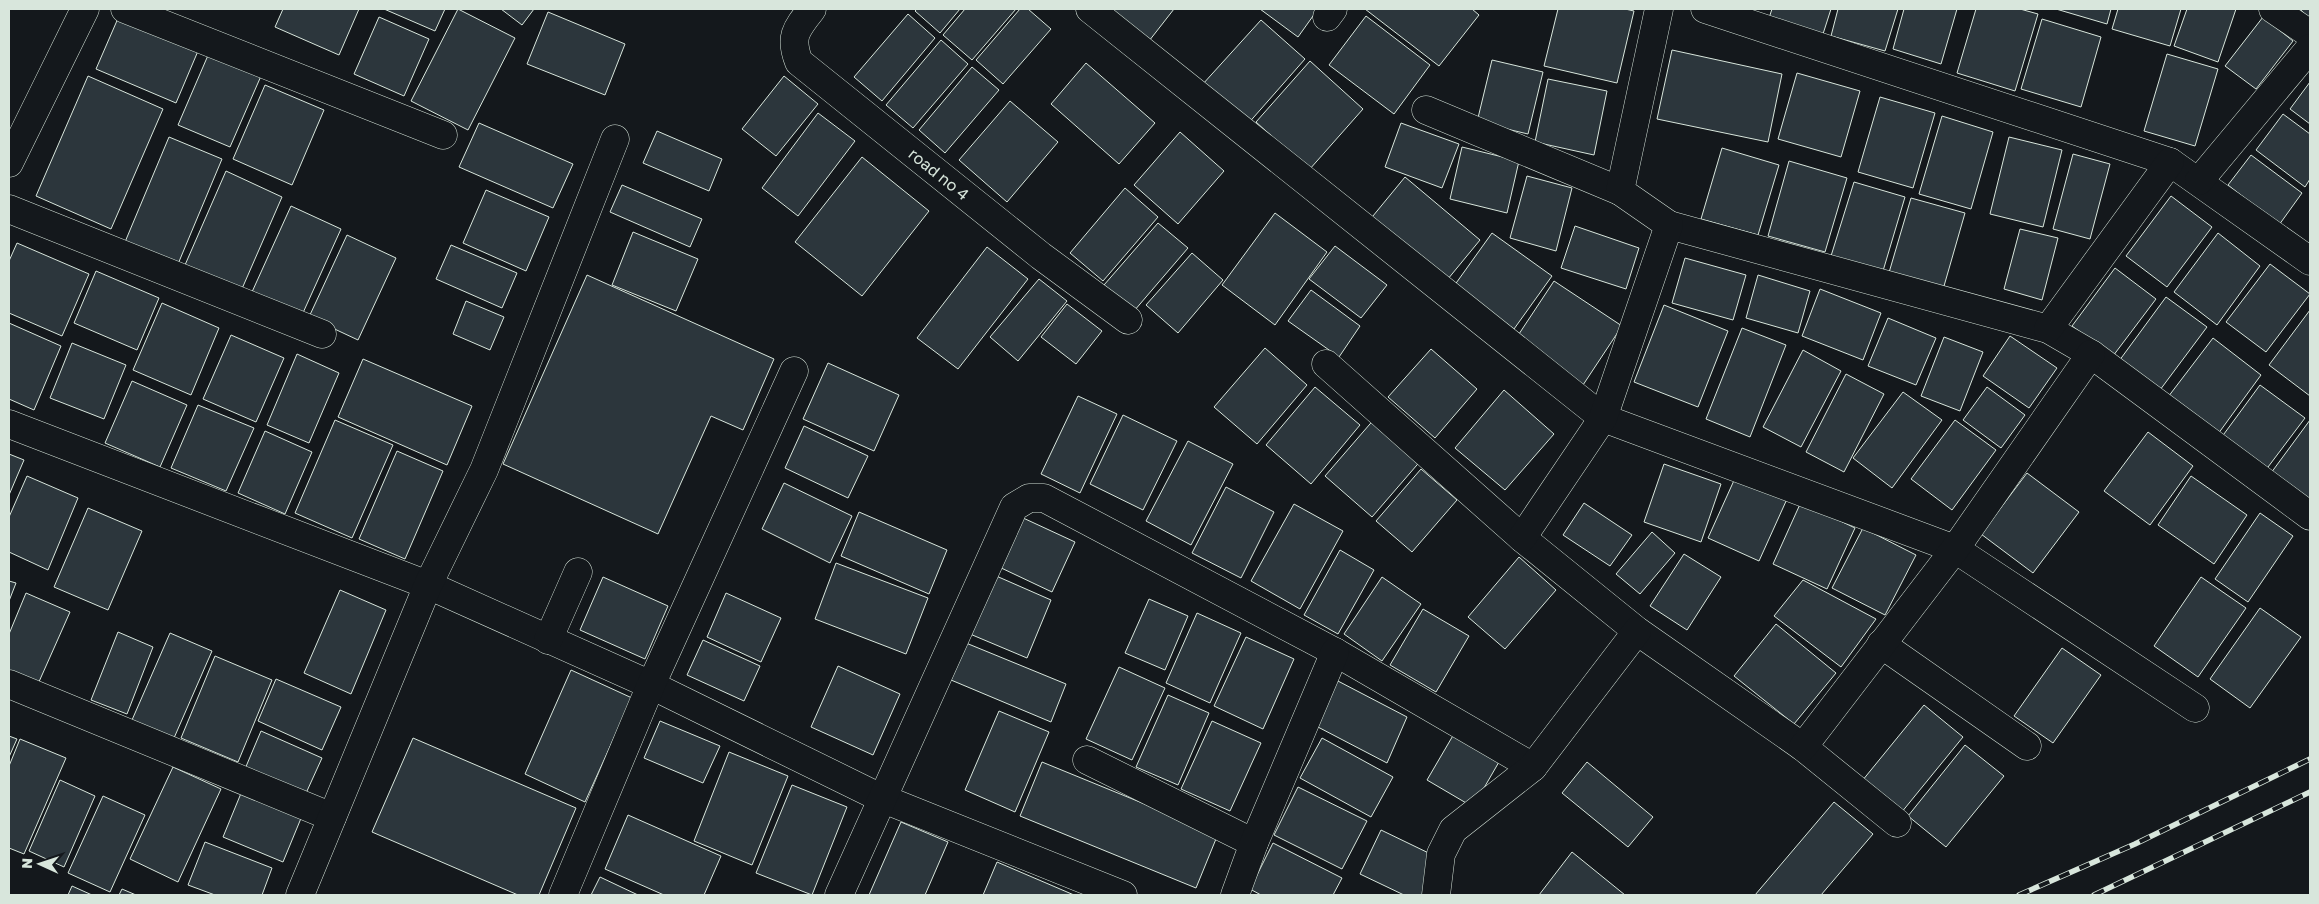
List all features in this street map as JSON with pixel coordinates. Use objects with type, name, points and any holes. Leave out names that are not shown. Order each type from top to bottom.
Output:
[{"type":"street","points":[[9,163],[85,9]]},
{"type":"street","points":[[125,9],[443,136]]},
{"type":"street","name":"road no 4","points":[[812,9],[795,29],[793,48],[799,62],[1041,256],[1128,320]]},
{"type":"street","points":[[1090,9],[1603,418],[1955,549],[2195,708]]},
{"type":"street","points":[[1620,191],[1659,9]]},
{"type":"street","points":[[1704,9],[2170,162],[2310,261]]},
{"type":"street","points":[[2273,9],[2310,34]]},
{"type":"street","points":[[2199,181],[2310,48]]},
{"type":"street","points":[[1426,110],[1620,191],[1669,225],[2048,329],[2091,354],[2310,516]]},
{"type":"street","points":[[300,895],[428,585],[484,470],[615,139]]},
{"type":"street","points":[[2048,329],[2170,162]]},
{"type":"street","points":[[9,208],[322,334]]},
{"type":"street","points":[[1522,538],[1603,418],[1669,225]]},
{"type":"street","points":[[1803,747],[1955,549],[2091,354]]},
{"type":"street","points":[[1326,364],[1522,538],[1637,631],[1803,747],[1897,823]]},
{"type":"street","points":[[563,895],[651,685],[794,371]]},
{"type":"street","points":[[9,424],[428,585],[651,685],[882,798],[1116,894]]},
{"type":"street","points":[[839,895],[1014,507],[1029,498],[1044,498],[1335,652],[1533,768]]},
{"type":"street","points":[[548,640],[578,572]]},
{"type":"street","points":[[1436,895],[1441,854],[1463,821],[1533,768],[1637,631]]},
{"type":"street","points":[[1881,644],[2027,746]]},
{"type":"street","points":[[1234,895],[1335,652]]},
{"type":"street","points":[[9,684],[332,817]]},
{"type":"street","points":[[1087,760],[1254,843]]},
{"type":"building","points":[[283,9],[359,9],[339,55],[275,27]]},
{"type":"building","points":[[384,9],[445,9],[435,31]]},
{"type":"building","points":[[458,9],[515,38],[468,130],[411,101]]},
{"type":"building","points":[[501,9],[534,9],[522,25]]},
{"type":"building","points":[[917,9],[960,9],[940,33],[915,11]]},
{"type":"building","points":[[965,9],[1016,9],[972,60],[943,35]]},
{"type":"building","points":[[1020,9],[1028,9],[1051,29],[1003,84],[976,60]]},
{"type":"building","points":[[1111,9],[1174,9],[1149,41]]},
{"type":"building","points":[[1260,9],[1318,9],[1298,37]]},
{"type":"building","points":[[1365,9],[1472,9],[1479,15],[1439,66]]},
{"type":"building","points":[[1558,9],[1625,9],[1634,11],[1617,83],[1544,66]]},
{"type":"building","points":[[1772,9],[1831,9],[1823,34],[1769,18]]},
{"type":"building","points":[[1838,9],[1898,9],[1885,51],[1831,36]]},
{"type":"building","points":[[1904,9],[1957,9],[1941,64],[1893,49]]},
{"type":"building","points":[[1976,9],[2020,9],[2038,14],[2015,91],[1957,73]]},
{"type":"building","points":[[2056,9],[2111,9],[2107,24]]},
{"type":"building","points":[[2118,9],[2181,9],[2170,46],[2112,29]]},
{"type":"building","points":[[2187,9],[2236,9],[2218,62],[2174,46]]},
{"type":"building","points":[[2300,9],[2310,9],[2310,20]]},
{"type":"building","points":[[548,12],[625,44],[605,95],[527,64]]},
{"type":"building","points":[[908,14],[935,38],[882,101],[854,77]]},
{"type":"building","points":[[119,16],[198,51],[176,103],[96,69]]},
{"type":"building","points":[[1366,16],[1430,65],[1394,114],[1329,65]]},
{"type":"building","points":[[379,17],[429,39],[404,96],[354,74]]},
{"type":"building","points":[[2263,17],[2293,41],[2256,89],[2225,66]]},
{"type":"building","points":[[2042,19],[2101,37],[2081,107],[2021,89]]},
{"type":"building","points":[[1261,20],[1305,59],[1246,126],[1202,85]]},
{"type":"building","points":[[941,40],[968,64],[913,128],[886,105]]},
{"type":"building","points":[[1672,50],[1782,74],[1768,142],[1657,119]]},
{"type":"building","points":[[209,53],[261,76],[230,147],[178,125]]},
{"type":"building","points":[[2167,54],[2218,69],[2195,146],[2144,131]]},
{"type":"building","points":[[1492,60],[1543,72],[1528,134],[1477,122]]},
{"type":"building","points":[[1310,61],[1363,109],[1309,170],[1256,122]]},
{"type":"building","points":[[1086,63],[1155,123],[1119,164],[1051,104]]},
{"type":"building","points":[[972,67],[999,90],[945,153],[919,130]]},
{"type":"building","points":[[1797,73],[1860,91],[1841,157],[1778,139]]},
{"type":"building","points":[[88,76],[163,109],[111,229],[36,196]]},
{"type":"building","points":[[784,76],[818,104],[776,156],[742,129]]},
{"type":"building","points":[[1548,79],[1607,91],[1594,155],[1535,142]]},
{"type":"building","points":[[2310,82],[2310,124],[2290,109]]},
{"type":"building","points":[[265,85],[324,110],[292,185],[233,159]]},
{"type":"building","points":[[1880,97],[1935,113],[1913,188],[1858,172]]},
{"type":"building","points":[[1010,101],[1058,142],[1007,202],[959,160]]},
{"type":"building","points":[[818,113],[855,141],[798,216],[762,188]]},
{"type":"building","points":[[2283,114],[2310,134],[2310,179],[2305,187],[2256,150]]},
{"type":"building","points":[[1942,116],[1993,132],[1971,209],[1919,194]]},
{"type":"building","points":[[479,123],[573,164],[553,208],[459,167]]},
{"type":"building","points":[[1401,123],[1459,144],[1442,188],[1385,167]]},
{"type":"building","points":[[657,131],[722,159],[709,191],[643,163]]},
{"type":"building","points":[[1180,132],[1224,171],[1178,224],[1134,185]]},
{"type":"building","points":[[169,137],[222,159],[178,264],[125,242]]},
{"type":"building","points":[[2009,137],[2062,150],[2043,227],[1990,214]]},
{"type":"building","points":[[1462,147],[1519,161],[1507,213],[1450,199]]},
{"type":"building","points":[[1722,148],[1779,165],[1758,235],[1701,219]]},
{"type":"building","points":[[2073,154],[2110,164],[2090,239],[2053,229]]},
{"type":"building","points":[[2251,155],[2302,193],[2279,225],[2228,185]]},
{"type":"building","points":[[862,157],[929,211],[862,296],[795,242]]},
{"type":"building","points":[[1789,161],[1847,178],[1825,252],[1768,236]]},
{"type":"building","points":[[226,171],[282,197],[241,291],[185,265]]},
{"type":"building","points":[[1527,176],[1572,188],[1556,251],[1510,238]]},
{"type":"building","points":[[1405,177],[1480,240],[1443,285],[1368,222]]},
{"type":"building","points":[[1854,182],[1905,197],[1883,271],[1831,256]]},
{"type":"building","points":[[622,185],[702,219],[690,247],[610,212]]},
{"type":"building","points":[[1125,188],[1158,217],[1103,281],[1070,253]]},
{"type":"building","points":[[486,190],[549,217],[526,271],[463,243]]},
{"type":"building","points":[[2171,196],[2212,227],[2167,287],[2126,256]]},
{"type":"building","points":[[1911,198],[1965,213],[1942,293],[1888,276]]},
{"type":"building","points":[[291,206],[341,229],[302,315],[252,292]]},
{"type":"building","points":[[1275,213],[1327,252],[1275,325],[1222,285]]},
{"type":"building","points":[[1158,223],[1188,248],[1134,311],[1104,285]]},
{"type":"building","points":[[1575,226],[1639,248],[1626,289],[1561,268]]},
{"type":"building","points":[[2020,229],[2058,238],[2042,300],[2004,289]]},
{"type":"building","points":[[633,232],[698,259],[676,311],[612,285]]},
{"type":"building","points":[[1492,233],[1552,276],[1514,329],[1454,286]]},
{"type":"building","points":[[2218,233],[2260,266],[2217,325],[2174,292]]},
{"type":"building","points":[[347,235],[396,258],[358,340],[309,317]]},
{"type":"building","points":[[17,243],[89,274],[62,336],[9,313],[9,261]]},
{"type":"building","points":[[451,245],[517,273],[502,308],[436,279]]},
{"type":"building","points":[[1335,246],[1387,285],[1361,318],[1309,279]]},
{"type":"building","points":[[987,247],[1028,279],[958,369],[917,338]]},
{"type":"building","points":[[1192,253],[1223,280],[1178,333],[1146,305]]},
{"type":"building","points":[[1685,258],[1746,275],[1733,320],[1672,303]]},
{"type":"building","points":[[2270,264],[2310,294],[2266,352],[2226,322]]},
{"type":"building","points":[[2115,268],[2156,299],[2113,356],[2072,326]]},
{"type":"building","points":[[96,271],[159,298],[137,350],[74,323]]},
{"type":"building","points":[[587,275],[774,359],[743,430],[711,416],[658,534],[503,464]]},
{"type":"building","points":[[1758,275],[1810,291],[1798,333],[1746,318]]},
{"type":"building","points":[[1039,279],[1067,301],[1018,361],[990,337]]},
{"type":"building","points":[[1554,281],[1622,326],[1583,385],[1515,340]]},
{"type":"building","points":[[1820,289],[1881,313],[1863,360],[1802,336]]},
{"type":"building","points":[[1311,290],[1360,326],[1339,357],[1288,321]]},
{"type":"building","points":[[2166,297],[2207,327],[2160,390],[2119,361]]},
{"type":"building","points":[[466,301],[504,317],[490,350],[453,334]]},
{"type":"building","points":[[162,303],[219,328],[191,395],[133,370]]},
{"type":"building","points":[[1067,304],[1102,331],[1076,364],[1041,337]]},
{"type":"building","points":[[1664,305],[1728,331],[1698,407],[1634,382]]},
{"type":"building","points":[[2310,310],[2310,396],[2269,365]]},
{"type":"building","points":[[1888,318],[1936,338],[1916,385],[1868,366]]},
{"type":"building","points":[[9,323],[61,346],[34,410],[9,399]]},
{"type":"building","points":[[1742,328],[1786,345],[1750,437],[1706,419]]},
{"type":"building","points":[[231,335],[284,358],[256,422],[203,399]]},
{"type":"building","points":[[2010,336],[2057,368],[2029,408],[1983,376]]},
{"type":"building","points":[[1944,337],[1983,352],[1960,411],[1921,396]]},
{"type":"building","points":[[2213,338],[2261,375],[2218,434],[2168,397]]},
{"type":"building","points":[[72,343],[126,365],[104,419],[50,398]]},
{"type":"building","points":[[1265,348],[1307,385],[1257,444],[1214,407]]},
{"type":"building","points":[[1431,349],[1477,389],[1435,438],[1388,397]]},
{"type":"building","points":[[1803,350],[1841,371],[1801,447],[1763,427]]},
{"type":"building","points":[[297,354],[339,373],[309,443],[267,425]]},
{"type":"building","points":[[363,359],[472,406],[447,465],[338,417]]},
{"type":"building","points":[[828,363],[899,395],[874,451],[803,419]]},
{"type":"building","points":[[1846,374],[1884,394],[1844,472],[1806,452]]},
{"type":"building","points":[[132,381],[187,405],[160,467],[105,443]]},
{"type":"building","points":[[2260,385],[2305,418],[2265,471],[2221,438]]},
{"type":"building","points":[[1315,387],[1360,425],[1311,484],[1266,445]]},
{"type":"building","points":[[1987,387],[2025,415],[2001,448],[1963,420]]},
{"type":"building","points":[[1504,390],[1554,434],[1505,490],[1455,448]]},
{"type":"building","points":[[1903,392],[1942,420],[1892,488],[1853,458]]},
{"type":"building","points":[[1078,396],[1117,414],[1080,493],[1041,474]]},
{"type":"building","points":[[198,405],[254,428],[226,491],[171,468]]},
{"type":"building","points":[[1123,415],[1177,441],[1143,510],[1090,484]]},
{"type":"building","points":[[1376,417],[1423,458],[1372,517],[1325,476]]},
{"type":"building","points":[[335,420],[393,445],[352,538],[295,513]]},
{"type":"building","points":[[1955,420],[1996,450],[1952,510],[1911,479]]},
{"type":"building","points":[[2310,420],[2310,502],[2271,473]]},
{"type":"building","points":[[804,426],[868,456],[848,498],[785,468]]},
{"type":"building","points":[[265,431],[312,452],[285,514],[238,493]]},
{"type":"building","points":[[2148,432],[2193,466],[2150,525],[2104,491]]},
{"type":"building","points":[[1188,441],[1233,464],[1191,545],[1146,521]]},
{"type":"building","points":[[397,451],[443,471],[405,559],[359,539]]},
{"type":"building","points":[[9,454],[24,460],[9,495]]},
{"type":"building","points":[[1664,464],[1721,484],[1701,542],[1644,522]]},
{"type":"building","points":[[1421,469],[1457,500],[1412,552],[1376,521]]},
{"type":"building","points":[[2027,473],[2079,512],[2033,573],[1981,534]]},
{"type":"building","points":[[27,476],[78,498],[48,570],[9,552],[9,517]]},
{"type":"building","points":[[1736,476],[1787,499],[1759,561],[1708,538]]},
{"type":"building","points":[[2191,476],[2247,515],[2214,564],[2158,525]]},
{"type":"building","points":[[784,483],[852,516],[830,563],[762,529]]},
{"type":"building","points":[[1226,487],[1274,512],[1241,578],[1192,553]]},
{"type":"building","points":[[1801,502],[1855,528],[1827,589],[1773,564]]},
{"type":"building","points":[[1584,503],[1632,535],[1610,566],[1563,535]]},
{"type":"building","points":[[1294,504],[1343,531],[1300,609],[1251,581]]},
{"type":"building","points":[[88,508],[142,531],[108,610],[54,587]]},
{"type":"building","points":[[859,512],[947,550],[929,594],[841,556]]},
{"type":"building","points":[[2260,513],[2293,536],[2248,602],[2215,579]]},
{"type":"building","points":[[1021,517],[1075,542],[1052,592],[997,566]]},
{"type":"building","points":[[1863,528],[1916,555],[1885,615],[1832,588]]},
{"type":"building","points":[[1652,532],[1675,553],[1640,594],[1616,574]]},
{"type":"building","points":[[1340,550],[1374,570],[1338,634],[1304,615]]},
{"type":"building","points":[[1684,554],[1721,577],[1687,630],[1650,606]]},
{"type":"building","points":[[1519,557],[1556,590],[1505,649],[1468,617]]},
{"type":"building","points":[[836,563],[928,598],[906,654],[815,619]]},
{"type":"building","points":[[994,575],[1051,600],[1027,658],[970,634]]},
{"type":"building","points":[[603,577],[668,606],[645,659],[580,630]]},
{"type":"building","points":[[1382,577],[1421,604],[1382,661],[1344,634]]},
{"type":"building","points":[[2201,577],[2246,608],[2198,677],[2154,646]]},
{"type":"building","points":[[1803,580],[1876,619],[1841,667],[1774,616]]},
{"type":"building","points":[[9,581],[16,583],[9,601]]},
{"type":"building","points":[[340,590],[386,610],[351,694],[304,673]]},
{"type":"building","points":[[26,593],[70,612],[38,684],[9,671],[9,634]]},
{"type":"building","points":[[726,593],[781,618],[761,662],[707,637]]},
{"type":"building","points":[[1149,599],[1188,616],[1165,670],[1125,653]]},
{"type":"building","points":[[2260,608],[2301,637],[2250,708],[2210,679]]},
{"type":"building","points":[[1423,609],[1469,636],[1436,692],[1390,665]]},
{"type":"building","points":[[1197,613],[1241,633],[1210,703],[1166,683]]},
{"type":"building","points":[[1776,624],[1836,673],[1794,724],[1734,676]]},
{"type":"building","points":[[118,632],[153,647],[127,714],[91,700]]},
{"type":"building","points":[[170,633],[212,651],[174,738],[132,720]]},
{"type":"building","points":[[1246,637],[1294,659],[1263,729],[1214,706]]},
{"type":"building","points":[[703,640],[760,666],[744,701],[687,675]]},
{"type":"building","points":[[966,643],[1066,684],[1051,722],[951,680]]},
{"type":"building","points":[[2062,648],[2101,675],[2053,743],[2014,716]]},
{"type":"building","points":[[215,656],[272,680],[238,762],[181,738]]},
{"type":"building","points":[[838,666],[900,694],[873,755],[811,727]]},
{"type":"building","points":[[1119,667],[1165,688],[1132,760],[1086,739]]},
{"type":"building","points":[[571,670],[632,698],[585,802],[525,774]]},
{"type":"building","points":[[276,679],[341,707],[322,750],[258,721]]},
{"type":"building","points":[[1336,680],[1407,717],[1387,763],[1316,726]]},
{"type":"building","points":[[1168,695],[1209,713],[1178,785],[1136,767]]},
{"type":"building","points":[[1924,705],[1963,737],[1901,813],[1862,781]]},
{"type":"building","points":[[999,711],[1049,732],[1015,812],[965,790]]},
{"type":"building","points":[[660,721],[720,746],[703,783],[644,758]]},
{"type":"building","points":[[1212,721],[1261,743],[1230,811],[1181,789]]},
{"type":"building","points":[[1458,727],[1503,755],[1473,807],[1427,780]]},
{"type":"building","points":[[261,731],[322,758],[302,802],[242,776]]},
{"type":"building","points":[[9,736],[17,739],[9,757]]},
{"type":"building","points":[[413,738],[576,808],[539,895],[518,895],[372,832]]},
{"type":"building","points":[[1322,738],[1393,777],[1371,817],[1300,778]]},
{"type":"building","points":[[20,739],[66,758],[24,854],[9,848],[9,766]]},
{"type":"building","points":[[1965,745],[2004,776],[1946,847],[1908,816]]},
{"type":"building","points":[[729,752],[788,776],[752,865],[694,841]]},
{"type":"building","points":[[1042,762],[1218,834],[1196,888],[1020,816]]},
{"type":"building","points":[[1587,762],[1653,817],[1628,847],[1562,793]]},
{"type":"building","points":[[173,767],[221,789],[178,882],[130,859]]},
{"type":"building","points":[[60,780],[95,796],[64,867],[29,851]]},
{"type":"building","points":[[792,785],[847,807],[812,895],[756,873]]},
{"type":"building","points":[[244,786],[304,811],[283,862],[223,837]]},
{"type":"building","points":[[1298,787],[1367,821],[1342,869],[1274,835]]},
{"type":"building","points":[[103,796],[145,815],[110,892],[68,873]]},
{"type":"building","points":[[1834,802],[1873,834],[1821,895],[1755,895]]},
{"type":"building","points":[[628,815],[721,856],[704,895],[664,895],[605,869]]},
{"type":"building","points":[[901,822],[948,842],[925,895],[869,895]]},
{"type":"building","points":[[1381,830],[1439,858],[1422,895],[1404,895],[1360,874]]},
{"type":"building","points":[[205,842],[272,868],[262,895],[215,895],[188,885]]},
{"type":"building","points":[[1273,843],[1342,878],[1333,895],[1261,895],[1250,889]]},
{"type":"building","points":[[1572,852],[1625,895],[1539,895]]},
{"type":"building","points":[[997,862],[1074,895],[983,895]]},
{"type":"building","points":[[600,877],[638,895],[591,895]]},
{"type":"building","points":[[72,886],[92,895],[68,895]]},
{"type":"building","points":[[122,889],[136,895],[119,895]]},
{"type":"railway","points":[[2019,895],[2135,844],[2310,759]]},
{"type":"railway","points":[[2094,895],[2310,792]]}]
